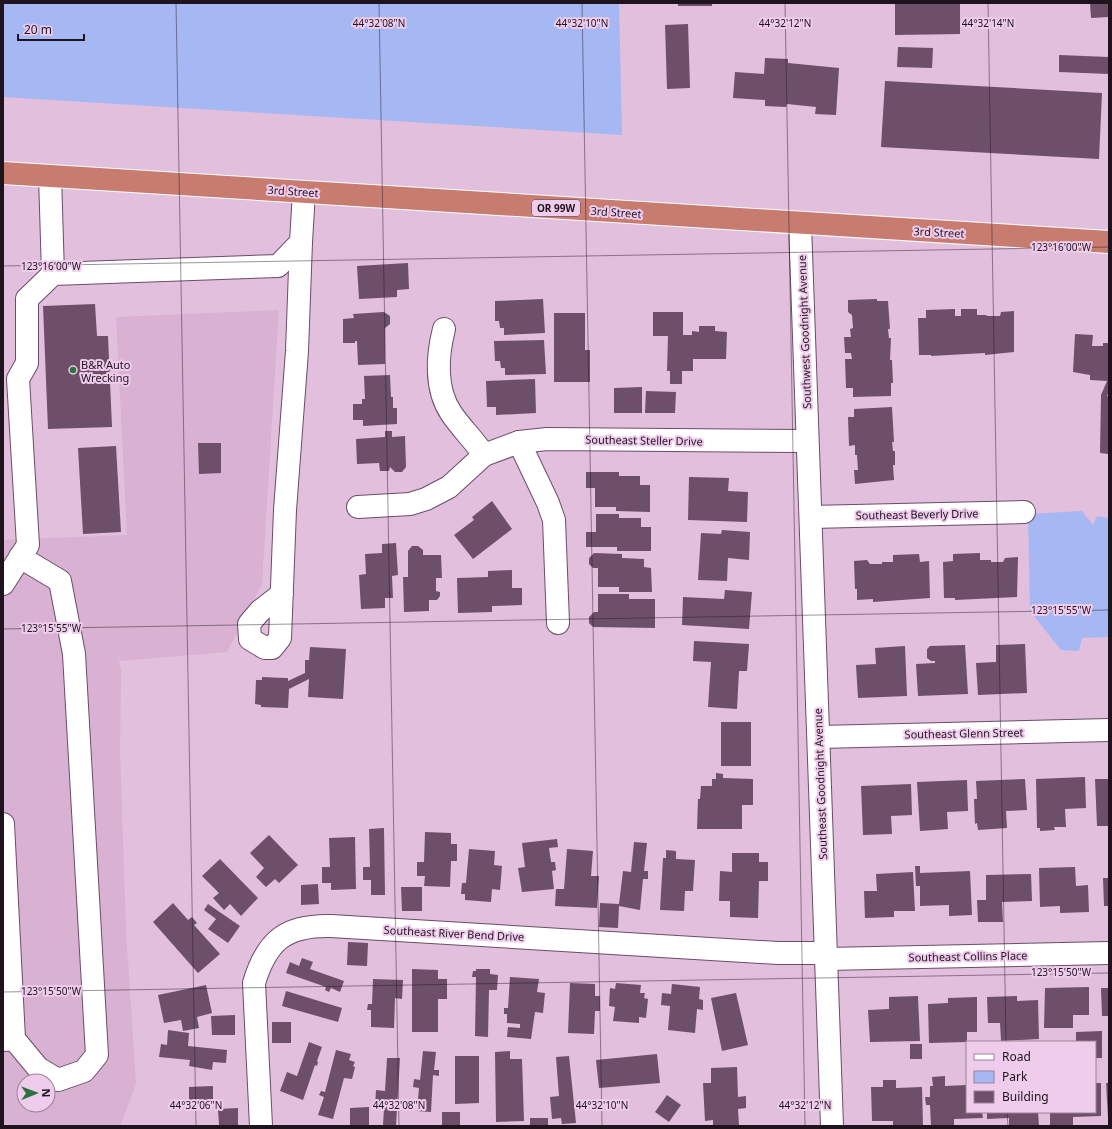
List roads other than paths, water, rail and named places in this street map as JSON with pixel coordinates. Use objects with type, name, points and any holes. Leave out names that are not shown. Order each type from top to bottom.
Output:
[{"type":"highway","name":"3rd Street","points":[[3,173],[800,224],[1109,242]]},
{"type":"street","points":[[50,176],[53,274]]},
{"type":"street","points":[[282,594],[285,510],[297,351],[304,192]]},
{"type":"street","name":"Southwest Goodnight Avenue","points":[[800,224],[807,441]]},
{"type":"street","points":[[3,584],[28,545],[18,379],[27,363],[27,299],[53,274],[278,266],[301,242]]},
{"type":"street","points":[[358,507],[410,504],[426,499],[449,487],[484,455],[451,414],[445,401],[439,376],[440,347],[444,329]]},
{"type":"street","name":"Southeast Steller Drive","points":[[484,455],[519,442],[547,439],[807,441]]},
{"type":"street","name":"Southeast Goodnight Avenue","points":[[807,441],[811,516],[832,1126]]},
{"type":"street","points":[[519,442],[548,503],[554,520],[558,623]]},
{"type":"street","name":"Southeast Beverly Drive","points":[[811,516],[1024,512]]},
{"type":"street","points":[[3,824],[9,1039],[38,1068],[58,1080],[84,1071],[97,1055],[74,654],[60,581],[20,557]]},
{"type":"street","name":"Southeast Glenn Street","points":[[819,737],[1109,730]]},
{"type":"street","name":"Southeast River Bend Drive","points":[[261,1126],[254,983],[260,962],[268,950],[284,935],[297,929],[311,926],[331,926],[826,956]]},
{"type":"street","name":"Southeast Collins Place","points":[[826,956],[1109,953]]},
{"type":"place","name":"B&R Auto Wrecking","points":[[73,370]]}]
